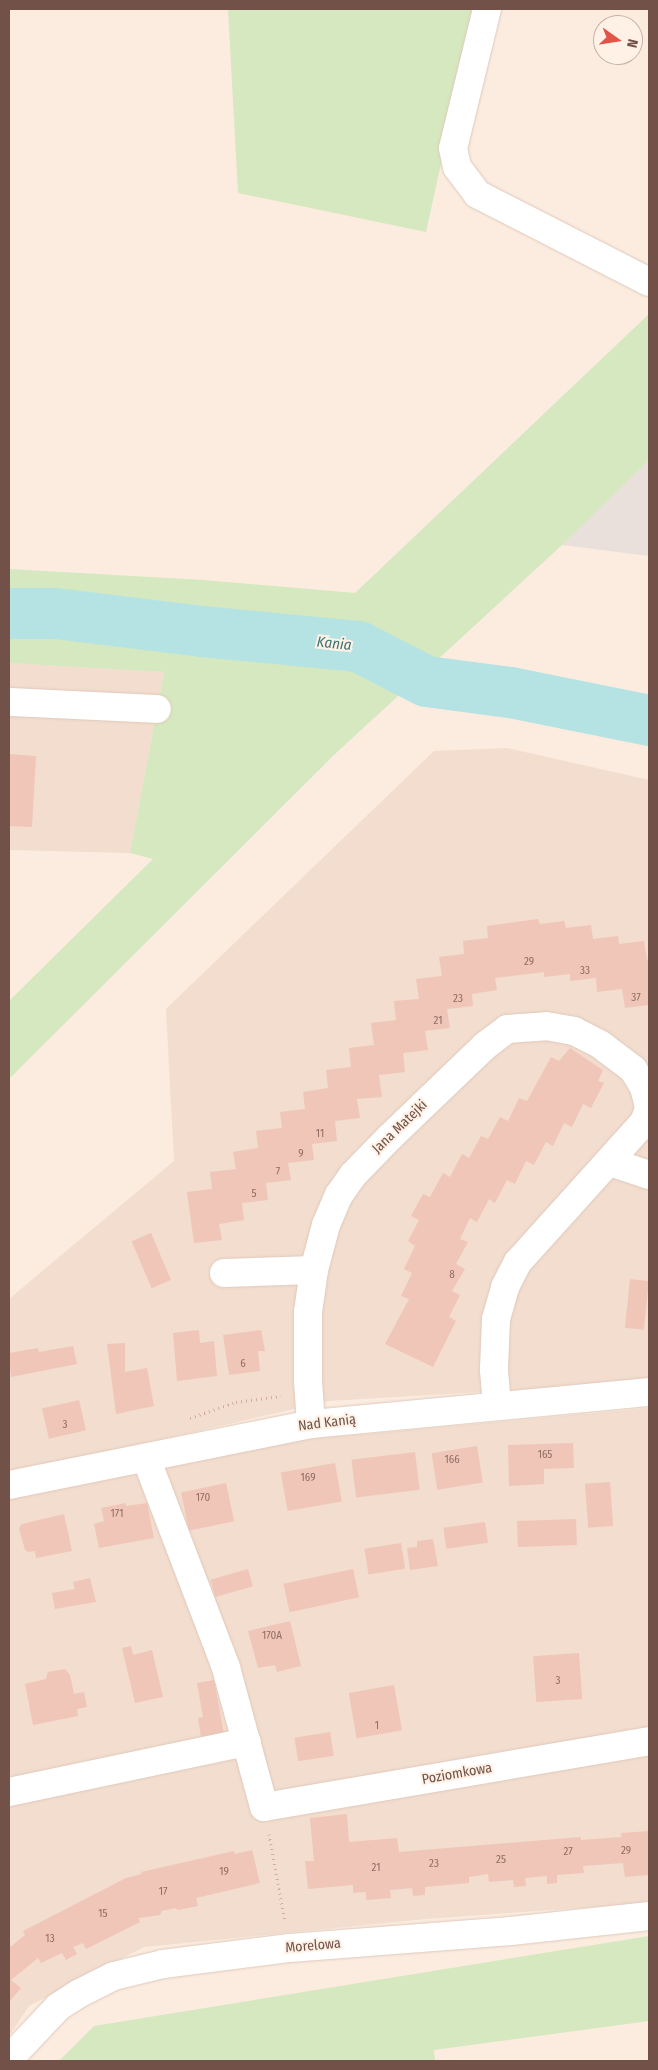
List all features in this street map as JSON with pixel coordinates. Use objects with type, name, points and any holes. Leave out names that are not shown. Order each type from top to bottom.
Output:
[{"type":"street","points":[[486,9],[453,148],[457,167],[477,194],[649,282]]},
{"type":"street","points":[[9,702],[157,709]]},
{"type":"street","name":"Jana Matejki","points":[[311,1424],[308,1381],[308,1312],[314,1270],[326,1225],[339,1194],[353,1175],[479,1051],[507,1028],[546,1026],[574,1031],[601,1044],[633,1070],[644,1087],[649,1108],[644,1122],[610,1162],[518,1262],[505,1287],[496,1320],[494,1369],[497,1405]]},
{"type":"street","points":[[610,1162],[649,1175]]},
{"type":"street","points":[[224,1273],[314,1270]]},
{"type":"street","name":"Nad Kanią","points":[[9,1485],[311,1424],[649,1392]]},
{"type":"street","points":[[146,1458],[226,1668],[264,1807]]},
{"type":"street","name":"Poziomkowa","points":[[264,1807],[649,1741]]},
{"type":"street","points":[[9,1792],[247,1742]]},
{"type":"street","name":"Morelowa","points":[[9,2059],[58,2007],[114,1976],[163,1964],[290,1948],[511,1931],[649,1916]]},
{"type":"path","points":[[264,1807],[290,1948]]},
{"type":"shaded area","points":[[649,460],[649,556],[562,545]]},
{"type":"shaded area","points":[[9,663],[164,672],[130,853],[9,850]]},
{"type":"shaded area","points":[[507,748],[649,780],[649,1382],[329,1401],[9,1474],[9,1299],[174,1161],[166,1009],[434,751]]},
{"type":"shaded area","points":[[649,1408],[649,1903],[426,1919],[144,1947],[29,2006],[9,2036],[9,1497],[290,1441]]},
{"type":"green space","points":[[228,9],[475,9],[426,232],[238,193]]},
{"type":"green space","points":[[649,314],[649,460],[562,545],[335,754],[9,1079],[9,1001],[153,859],[130,853],[164,672],[9,663],[9,569],[203,580],[355,593]]},
{"type":"green space","points":[[649,1936],[649,2021],[434,2050],[435,2061],[59,2061],[94,2026]]},
{"type":"building","points":[[9,754],[36,756],[32,827],[9,826]]},
{"type":"building","points":[[538,919],[540,924],[564,921],[566,928],[591,925],[593,939],[618,936],[619,944],[644,941],[647,960],[649,959],[649,1005],[625,1008],[622,989],[597,992],[596,978],[570,981],[570,974],[544,977],[544,972],[495,978],[497,990],[472,994],[473,1006],[447,1009],[450,1028],[425,1031],[428,1050],[403,1053],[405,1072],[379,1075],[382,1097],[357,1099],[360,1118],[335,1121],[337,1141],[312,1144],[314,1160],[288,1163],[291,1180],[266,1183],[268,1200],[242,1203],[244,1220],[219,1224],[222,1240],[194,1243],[187,1192],[212,1189],[210,1172],[236,1169],[233,1152],[258,1148],[256,1131],[282,1128],[280,1112],[305,1109],[303,1092],[328,1088],[326,1070],[351,1067],[349,1048],[374,1045],[371,1023],[396,1020],[394,1001],[419,999],[416,979],[442,976],[439,957],[464,954],[463,941],[488,938],[487,926]]},
{"type":"building","points":[[570,1048],[603,1070],[598,1081],[604,1083],[591,1108],[583,1104],[572,1127],[564,1123],[553,1146],[546,1142],[534,1165],[526,1161],[515,1184],[507,1180],[495,1203],[489,1199],[477,1222],[470,1218],[460,1239],[468,1242],[456,1264],[465,1269],[452,1291],[460,1295],[449,1317],[456,1321],[433,1367],[385,1344],[409,1299],[401,1296],[412,1273],[404,1269],[415,1246],[408,1241],[419,1220],[411,1216],[423,1194],[430,1197],[443,1173],[450,1177],[462,1154],[469,1158],[481,1136],[488,1139],[500,1117],[508,1121],[519,1098],[527,1101],[551,1057],[559,1061]]},
{"type":"building","points":[[151,1233],[171,1280],[152,1288],[132,1241]]},
{"type":"building","points":[[630,1279],[649,1281],[644,1330],[625,1328]]},
{"type":"building","points":[[199,1330],[200,1343],[214,1341],[217,1376],[177,1381],[173,1333]]},
{"type":"building","points":[[261,1330],[265,1351],[258,1351],[260,1371],[229,1375],[223,1335]]},
{"type":"building","points":[[125,1343],[125,1372],[147,1368],[154,1406],[116,1414],[107,1344]]},
{"type":"building","points":[[73,1346],[77,1364],[11,1377],[9,1353],[38,1348],[39,1352]]},
{"type":"building","points":[[79,1400],[86,1430],[49,1439],[42,1409]]},
{"type":"building","points":[[573,1443],[574,1468],[544,1469],[544,1484],[509,1486],[508,1445]]},
{"type":"building","points":[[477,1446],[483,1483],[437,1490],[432,1453]]},
{"type":"building","points":[[415,1452],[420,1490],[356,1498],[351,1460]]},
{"type":"building","points":[[335,1463],[342,1501],[288,1511],[281,1473]]},
{"type":"building","points":[[610,1482],[613,1526],[588,1528],[585,1484]]},
{"type":"building","points":[[226,1483],[234,1521],[189,1531],[181,1493]]},
{"type":"building","points":[[126,1503],[126,1506],[147,1503],[154,1538],[99,1548],[94,1524],[104,1521],[101,1508]]},
{"type":"building","points":[[64,1514],[72,1551],[36,1558],[35,1551],[28,1552],[25,1550],[19,1528],[22,1524]]},
{"type":"building","points":[[576,1519],[577,1545],[518,1547],[517,1521]]},
{"type":"building","points":[[485,1522],[488,1543],[446,1549],[443,1528]]},
{"type":"building","points":[[433,1539],[438,1566],[410,1570],[407,1548],[417,1547],[417,1541]]},
{"type":"building","points":[[401,1543],[405,1569],[369,1574],[364,1549]]},
{"type":"building","points":[[248,1569],[253,1586],[215,1597],[211,1580]]},
{"type":"building","points":[[353,1569],[359,1597],[290,1612],[284,1584]]},
{"type":"building","points":[[90,1578],[96,1602],[55,1609],[52,1593],[75,1589],[73,1582]]},
{"type":"building","points":[[290,1621],[301,1666],[277,1672],[275,1665],[258,1668],[248,1631]]},
{"type":"building","points":[[131,1646],[133,1655],[152,1650],[163,1697],[135,1703],[122,1648]]},
{"type":"building","points":[[579,1653],[582,1699],[536,1702],[533,1656]]},
{"type":"building","points":[[65,1669],[70,1675],[74,1694],[84,1692],[87,1707],[77,1709],[78,1716],[33,1725],[25,1684],[46,1679],[48,1672]]},
{"type":"building","points":[[214,1680],[225,1739],[202,1743],[198,1718],[203,1717],[197,1683]]},
{"type":"building","points":[[394,1685],[402,1730],[357,1738],[349,1693]]},
{"type":"building","points":[[330,1732],[334,1756],[298,1761],[294,1738]]},
{"type":"building","points":[[347,1814],[349,1842],[397,1838],[399,1852],[581,1837],[581,1840],[622,1837],[621,1833],[649,1831],[649,1875],[625,1877],[623,1863],[583,1866],[584,1873],[557,1875],[557,1883],[547,1884],[547,1876],[525,1878],[526,1886],[514,1887],[513,1880],[489,1882],[488,1874],[469,1877],[469,1883],[425,1887],[425,1895],[413,1896],[412,1888],[390,1890],[391,1898],[366,1900],[366,1892],[353,1893],[353,1885],[308,1889],[305,1861],[314,1861],[310,1818]]},
{"type":"building","points":[[252,1850],[260,1883],[196,1898],[198,1906],[178,1910],[175,1908],[162,1911],[160,1915],[139,1918],[140,1922],[86,1949],[83,1943],[73,1947],[77,1954],[66,1960],[62,1953],[41,1963],[38,1958],[11,1980],[21,1988],[9,2002],[9,1948],[25,1935],[23,1931],[126,1878],[142,1874],[141,1872],[234,1851],[235,1854]]},
{"type":"waterway","name":"Kania","points":[[9,613],[55,613],[202,631],[358,646],[426,681],[510,692],[649,720]]}]
